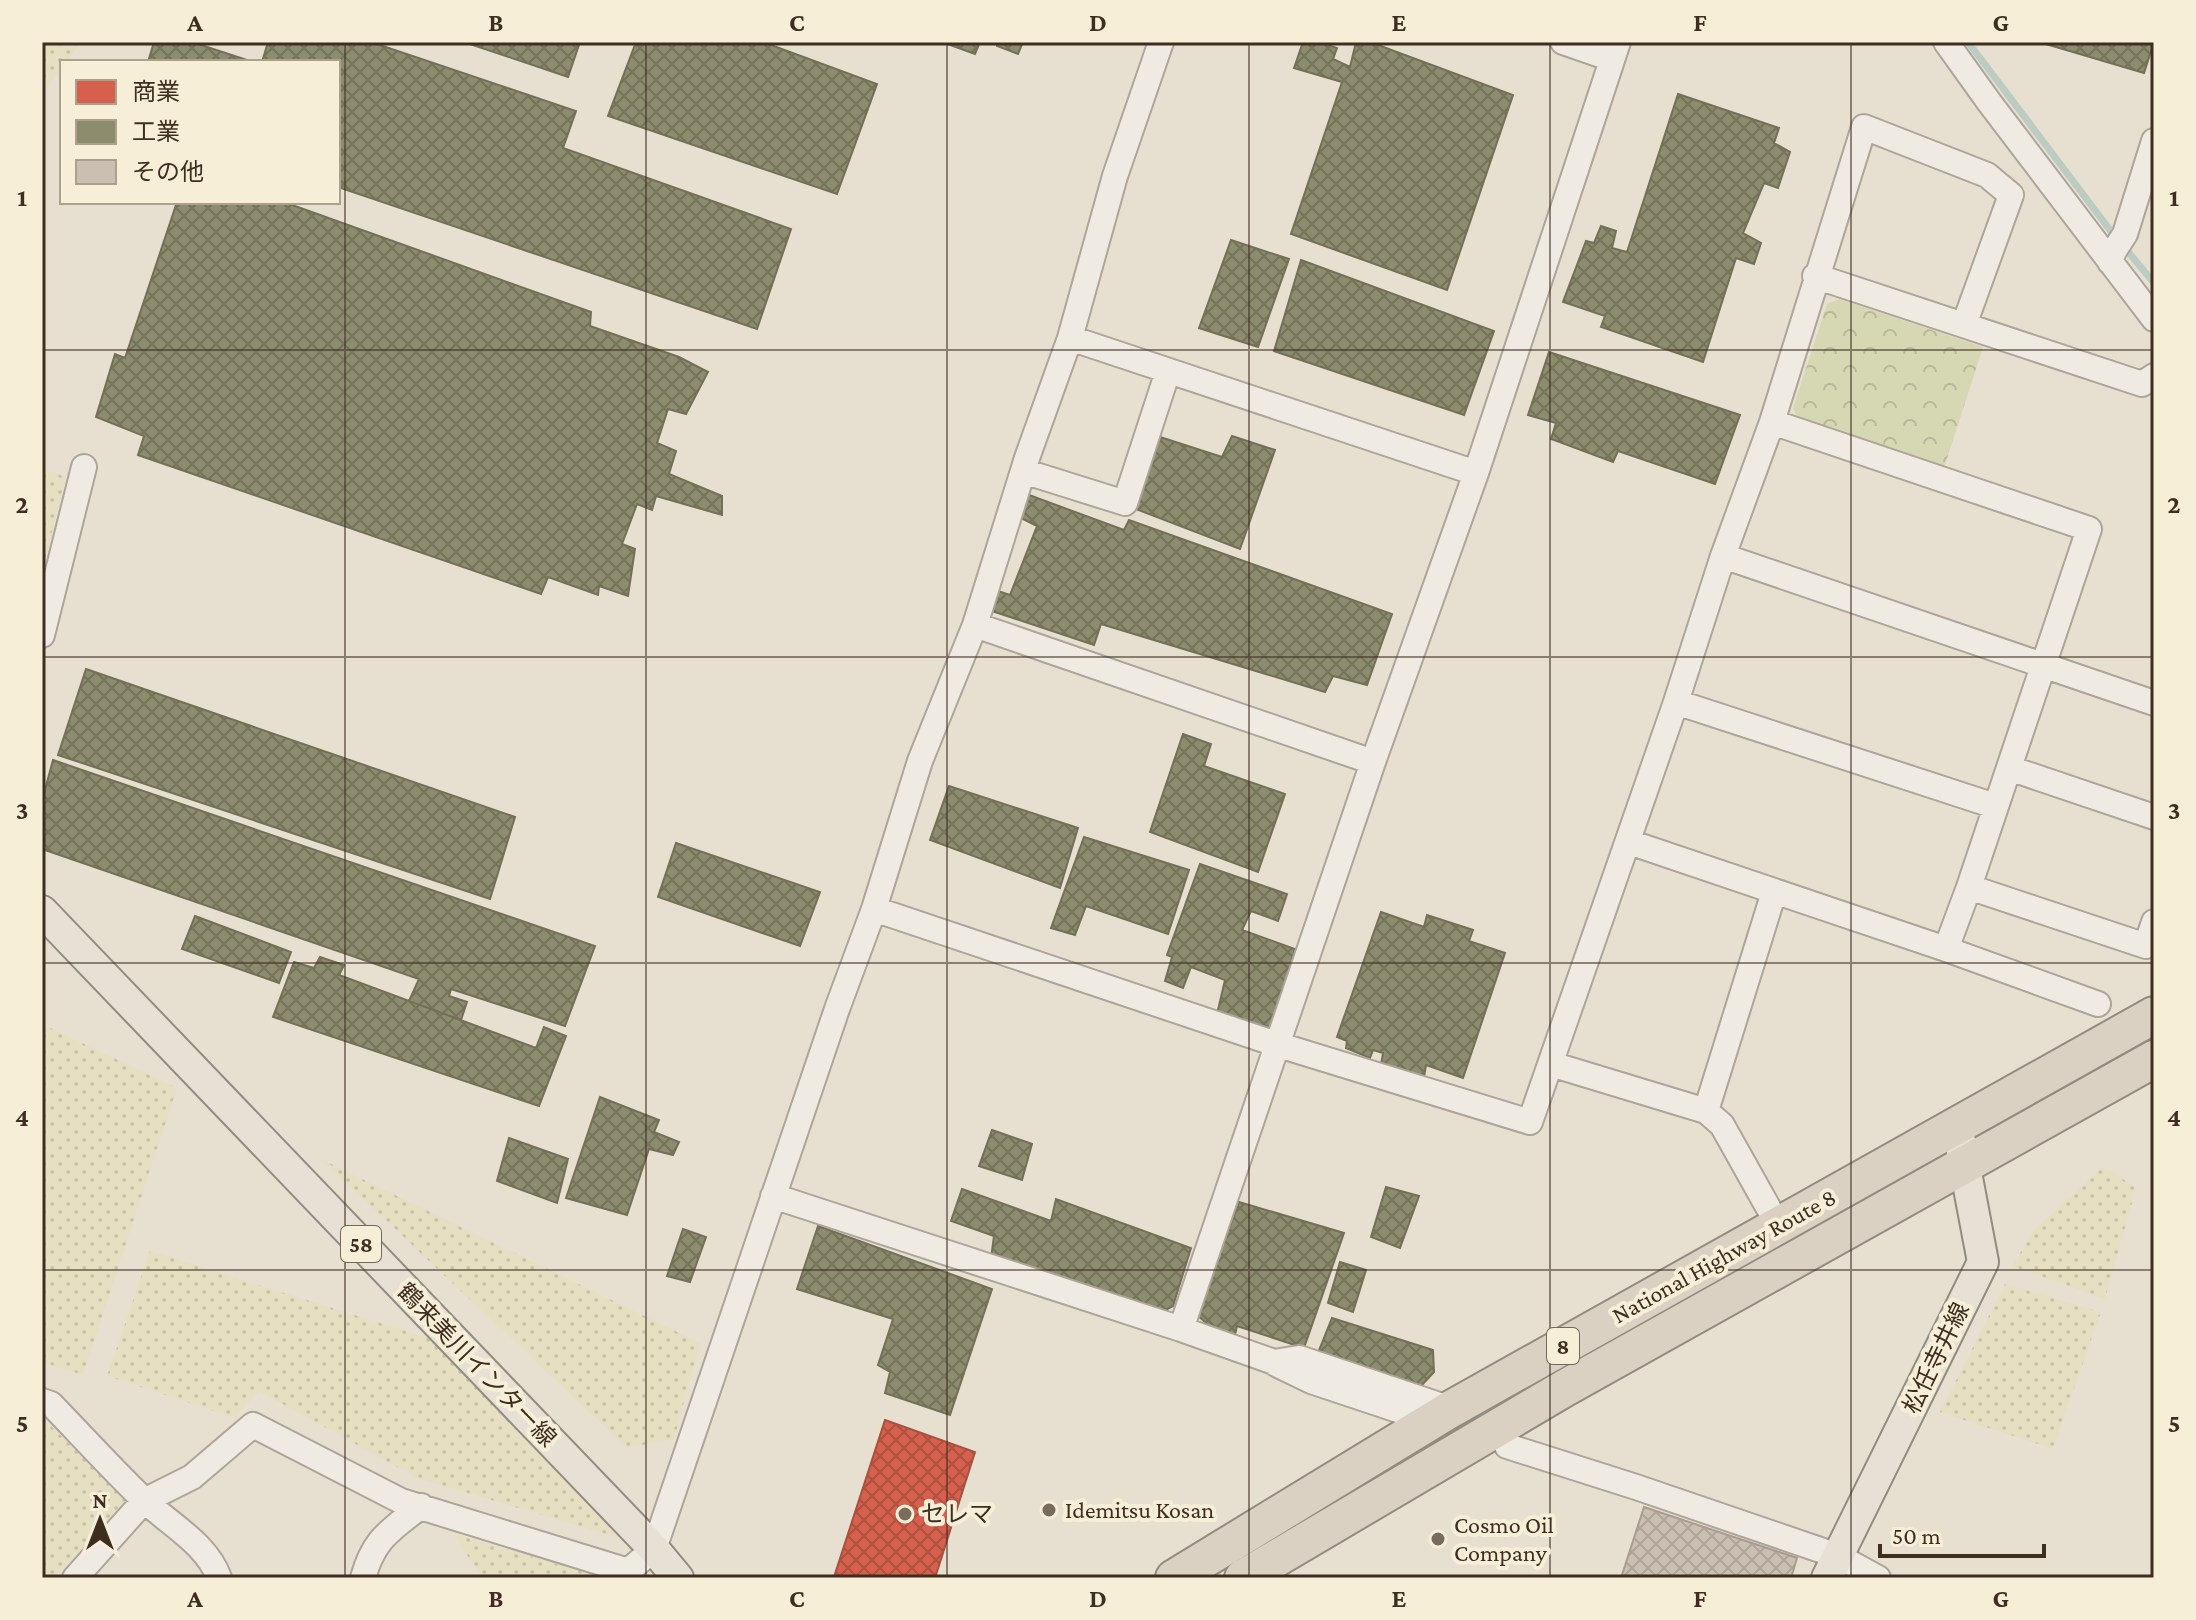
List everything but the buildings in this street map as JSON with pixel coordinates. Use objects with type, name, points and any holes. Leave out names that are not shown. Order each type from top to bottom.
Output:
[{"type":"highway","name":"National Highway Route 8","points":[[1174,1578],[1451,1409],[2154,1015]]},
{"type":"highway","name":"National Highway Route 8","points":[[1243,1578],[1565,1388],[2154,1059]]},
{"type":"main road","name":"鶴来美川インター線","points":[[42,911],[654,1549],[678,1578]]},
{"type":"main road","name":"松任寺井線","points":[[1832,1567],[1983,1262],[1957,1125]]},
{"type":"street","points":[[75,1578],[144,1501],[192,1477],[253,1425],[401,1501],[628,1571],[654,1549],[874,909],[920,761],[975,625],[1023,471],[1070,338],[1115,176],[1161,42]]},
{"type":"street","points":[[1181,1329],[1373,762],[1476,473],[1615,50],[1563,42]]},
{"type":"street","points":[[1946,42],[2116,249],[2154,319]]},
{"type":"street","points":[[874,909],[1279,1045],[1530,1122],[1629,842],[1723,556],[1772,422],[1815,276],[1864,127],[1987,175],[2011,195],[1964,325]]},
{"type":"street","points":[[2116,249],[2154,141]]},
{"type":"street","points":[[1815,276],[2142,384],[2154,376]]},
{"type":"street","points":[[1070,338],[1476,473]]},
{"type":"street","points":[[1023,471],[1125,503],[1168,371]]},
{"type":"street","points":[[1772,422],[2089,529],[1946,949]]},
{"type":"street","points":[[42,635],[84,467]]},
{"type":"street","points":[[1723,556],[2154,703]]},
{"type":"street","points":[[975,625],[1373,762]]},
{"type":"street","points":[[1676,702],[1995,806]]},
{"type":"street","points":[[2009,768],[2154,817]]},
{"type":"street","points":[[1629,842],[2098,1004]]},
{"type":"street","points":[[1969,887],[2146,946],[2154,922]]},
{"type":"street","points":[[1706,1111],[1774,892]]},
{"type":"street","points":[[1551,1064],[1706,1111],[1722,1125],[1778,1225]]},
{"type":"street","points":[[773,1196],[1181,1329],[1274,1362],[1311,1381],[1407,1413]]},
{"type":"street","points":[[1274,1362],[1299,1358],[1451,1409]]},
{"type":"street","points":[[42,1401],[51,1404],[144,1501],[199,1548],[214,1564],[219,1578]]},
{"type":"street","points":[[1507,1446],[1636,1487],[1832,1567],[1878,1578]]},
{"type":"street","points":[[363,1578],[369,1555],[381,1538],[421,1506]]},
{"type":"shaded area","points":[[42,42],[82,42],[68,60],[60,60],[60,70],[42,93]]},
{"type":"shaded area","points":[[42,469],[66,477],[42,571]]},
{"type":"shaded area","points":[[42,1024],[177,1088],[83,1375],[42,1362]]},
{"type":"shaded area","points":[[321,1159],[700,1343],[674,1439],[627,1448]]},
{"type":"shaded area","points":[[2104,1166],[2136,1188],[2105,1299],[2012,1266],[2035,1229]]},
{"type":"shaded area","points":[[150,1251],[438,1341],[626,1540],[417,1478],[259,1391],[235,1418],[107,1376]]},
{"type":"shaded area","points":[[2005,1284],[2101,1312],[2053,1449],[1940,1412]]},
{"type":"shaded area","points":[[42,1417],[127,1500],[54,1578],[42,1578]]},
{"type":"shaded area","points":[[453,1533],[604,1578],[482,1578]]},
{"type":"green space","points":[[1839,299],[1983,347],[1944,468],[1799,421],[1793,408],[1827,304]]},
{"type":"waterway","points":[[1968,42],[2110,230],[2154,283]]},
{"type":"place","name":"Idemitsu Kosan","points":[[1049,1510]]},
{"type":"place","name":"セレマ","points":[[905,1514]]},
{"type":"place","name":"Cosmo Oil Company","points":[[1438,1539]]}]
